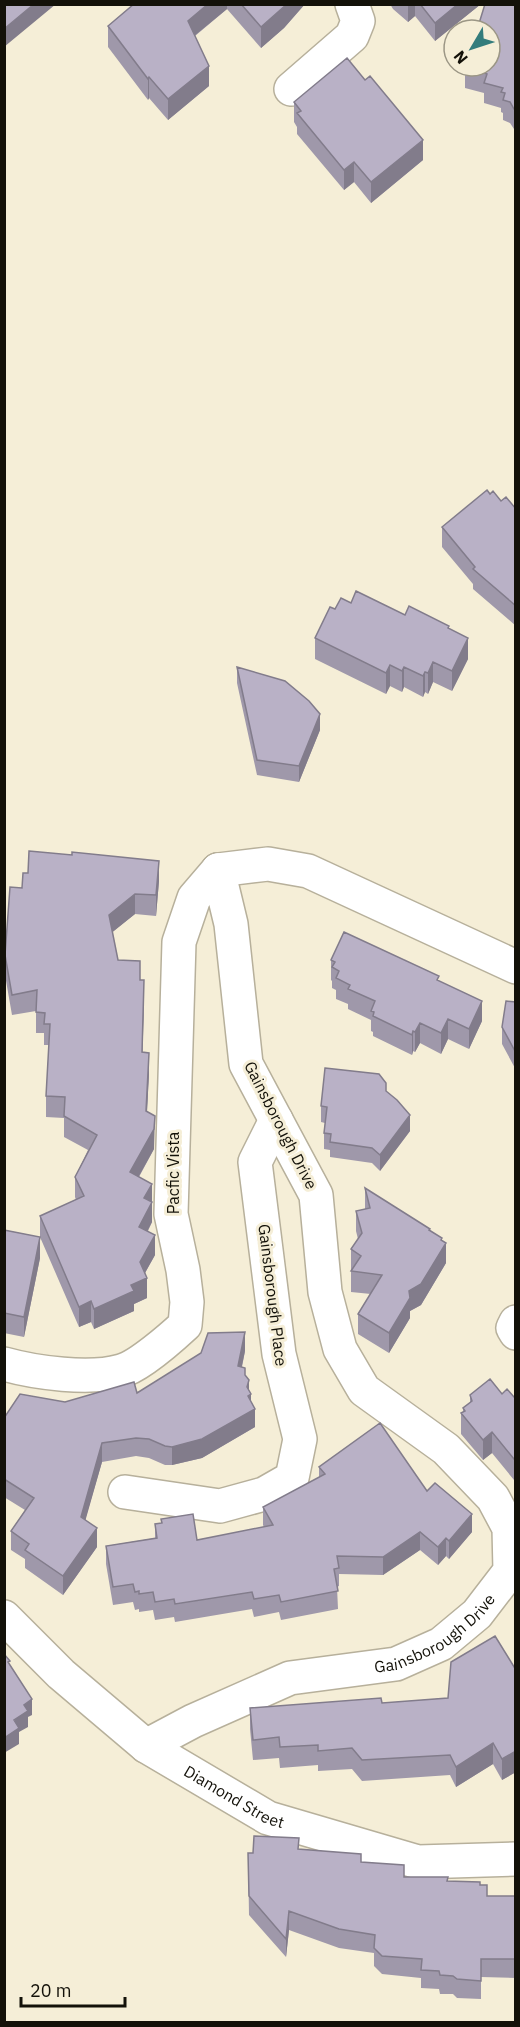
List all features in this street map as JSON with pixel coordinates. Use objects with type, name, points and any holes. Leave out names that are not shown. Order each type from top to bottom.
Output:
[{"type":"street","points":[[291,90],[352,36],[358,21],[353,5]]},
{"type":"street","points":[[218,870],[267,864],[308,871],[516,967]]},
{"type":"street","name":"Gainsborough Drive","points":[[146,1746],[193,1720],[290,1678],[396,1664],[441,1644],[477,1614],[510,1571],[509,1528],[493,1498],[446,1449],[364,1390],[340,1349],[325,1292],[316,1195],[246,1064],[231,924],[218,870]]},
{"type":"street","name":"Pacfic Vista","points":[[4,1364],[82,1376],[123,1371],[165,1344],[185,1325],[187,1302],[183,1270],[171,1214],[178,942],[195,898],[218,870]]},
{"type":"street","name":"Gainsborough Place","points":[[125,1492],[220,1506],[264,1494],[292,1478],[300,1439],[279,1354],[255,1162],[276,1120]]},
{"type":"street","points":[[516,1322],[513,1328],[516,1333]]},
{"type":"street","name":"Diamond Street","points":[[4,1617],[61,1674],[146,1746],[268,1818],[418,1862],[516,1858]]},
{"type":"building","points":[[4,4],[34,4],[4,29]]},
{"type":"building","points":[[134,4],[208,4],[188,21],[209,66],[168,99],[149,77],[148,79],[108,26]]},
{"type":"building","points":[[241,4],[287,4],[261,27]]},
{"type":"building","points":[[420,4],[458,4],[435,23]]},
{"type":"building","points":[[485,4],[516,4],[516,109],[510,102],[503,100],[505,93],[501,92],[503,88],[484,83],[486,78],[502,78],[502,18],[481,18]]},
{"type":"building","points":[[347,58],[365,80],[370,76],[423,140],[371,182],[354,162],[344,170],[297,113],[301,111],[294,102]]},
{"type":"building","points":[[487,490],[490,494],[493,491],[501,501],[506,497],[516,509],[516,606],[473,569],[475,567],[442,527]]},
{"type":"building","points":[[356,591],[405,615],[409,606],[468,638],[452,671],[433,662],[428,673],[425,672],[423,676],[404,667],[402,671],[390,665],[386,673],[315,638],[330,607],[335,609],[341,598],[351,603]]},
{"type":"building","points":[[237,667],[285,681],[309,701],[320,714],[299,766],[257,760]]},
{"type":"building","points":[[29,851],[72,855],[72,852],[159,861],[156,895],[135,894],[109,915],[118,960],[140,961],[140,980],[144,980],[142,1052],[149,1053],[146,1111],[155,1116],[154,1129],[130,1172],[152,1184],[144,1198],[152,1202],[139,1227],[155,1235],[140,1262],[147,1278],[131,1285],[134,1291],[94,1309],[91,1301],[79,1307],[40,1216],[84,1196],[75,1177],[97,1135],[64,1116],[65,1097],[46,1096],[50,1024],[44,1024],[45,1013],[36,1012],[37,990],[12,995],[5,955],[10,887],[22,888],[23,873],[28,873]]},
{"type":"building","points":[[344,932],[439,976],[437,980],[482,1001],[469,1029],[448,1019],[441,1033],[420,1023],[412,1035],[373,1016],[374,1012],[371,1011],[375,1001],[348,989],[350,985],[336,978],[339,971],[332,967],[335,962],[331,960]]},
{"type":"building","points":[[506,1001],[516,1002],[516,1053],[502,1027]]},
{"type":"building","points":[[325,1068],[379,1074],[386,1083],[386,1091],[410,1115],[380,1155],[372,1148],[330,1142],[331,1134],[324,1133],[327,1107],[321,1106]]},
{"type":"building","points":[[365,1188],[430,1229],[446,1243],[421,1284],[409,1291],[410,1298],[389,1333],[358,1314],[382,1275],[351,1271],[361,1256],[351,1249],[362,1233],[356,1211],[370,1208]]},
{"type":"building","points":[[4,1230],[40,1237],[24,1317],[4,1313]]},
{"type":"building","points":[[245,1332],[238,1366],[245,1368],[245,1375],[249,1380],[247,1387],[251,1394],[248,1396],[255,1409],[202,1439],[172,1447],[149,1439],[136,1438],[102,1443],[81,1517],[97,1528],[63,1576],[25,1550],[29,1544],[11,1531],[34,1498],[4,1479],[4,1418],[20,1394],[65,1402],[134,1382],[137,1393],[201,1353],[208,1333]]},
{"type":"building","points":[[490,1379],[502,1394],[507,1389],[516,1397],[516,1458],[514,1459],[492,1432],[483,1440],[461,1413],[465,1411],[463,1408],[472,1401],[470,1395]]},
{"type":"building","points":[[380,1423],[427,1491],[435,1483],[472,1514],[449,1541],[446,1538],[438,1547],[420,1532],[383,1557],[337,1556],[339,1568],[334,1569],[338,1591],[281,1602],[279,1595],[254,1599],[252,1592],[175,1604],[174,1599],[155,1602],[153,1592],[139,1594],[139,1591],[135,1592],[133,1584],[113,1587],[106,1546],[157,1538],[155,1524],[162,1523],[161,1519],[193,1514],[197,1540],[273,1525],[263,1507],[325,1474],[319,1467]]},
{"type":"building","points":[[495,1636],[516,1670],[516,1751],[502,1759],[493,1743],[456,1767],[450,1755],[362,1760],[352,1748],[318,1751],[318,1745],[280,1747],[279,1737],[253,1740],[250,1708],[381,1698],[382,1703],[448,1698],[451,1662]]},
{"type":"building","points":[[4,1654],[32,1699],[24,1705],[28,1711],[14,1720],[19,1728],[4,1738]]},
{"type":"building","points":[[254,1836],[299,1838],[298,1849],[361,1854],[361,1862],[404,1865],[404,1877],[448,1877],[447,1881],[480,1882],[480,1885],[487,1885],[487,1896],[516,1896],[516,1959],[481,1959],[481,1981],[457,1979],[453,1976],[440,1975],[439,1971],[421,1970],[422,1959],[382,1956],[374,1948],[375,1935],[339,1929],[289,1911],[286,1939],[249,1896],[248,1853],[253,1853]]}]
